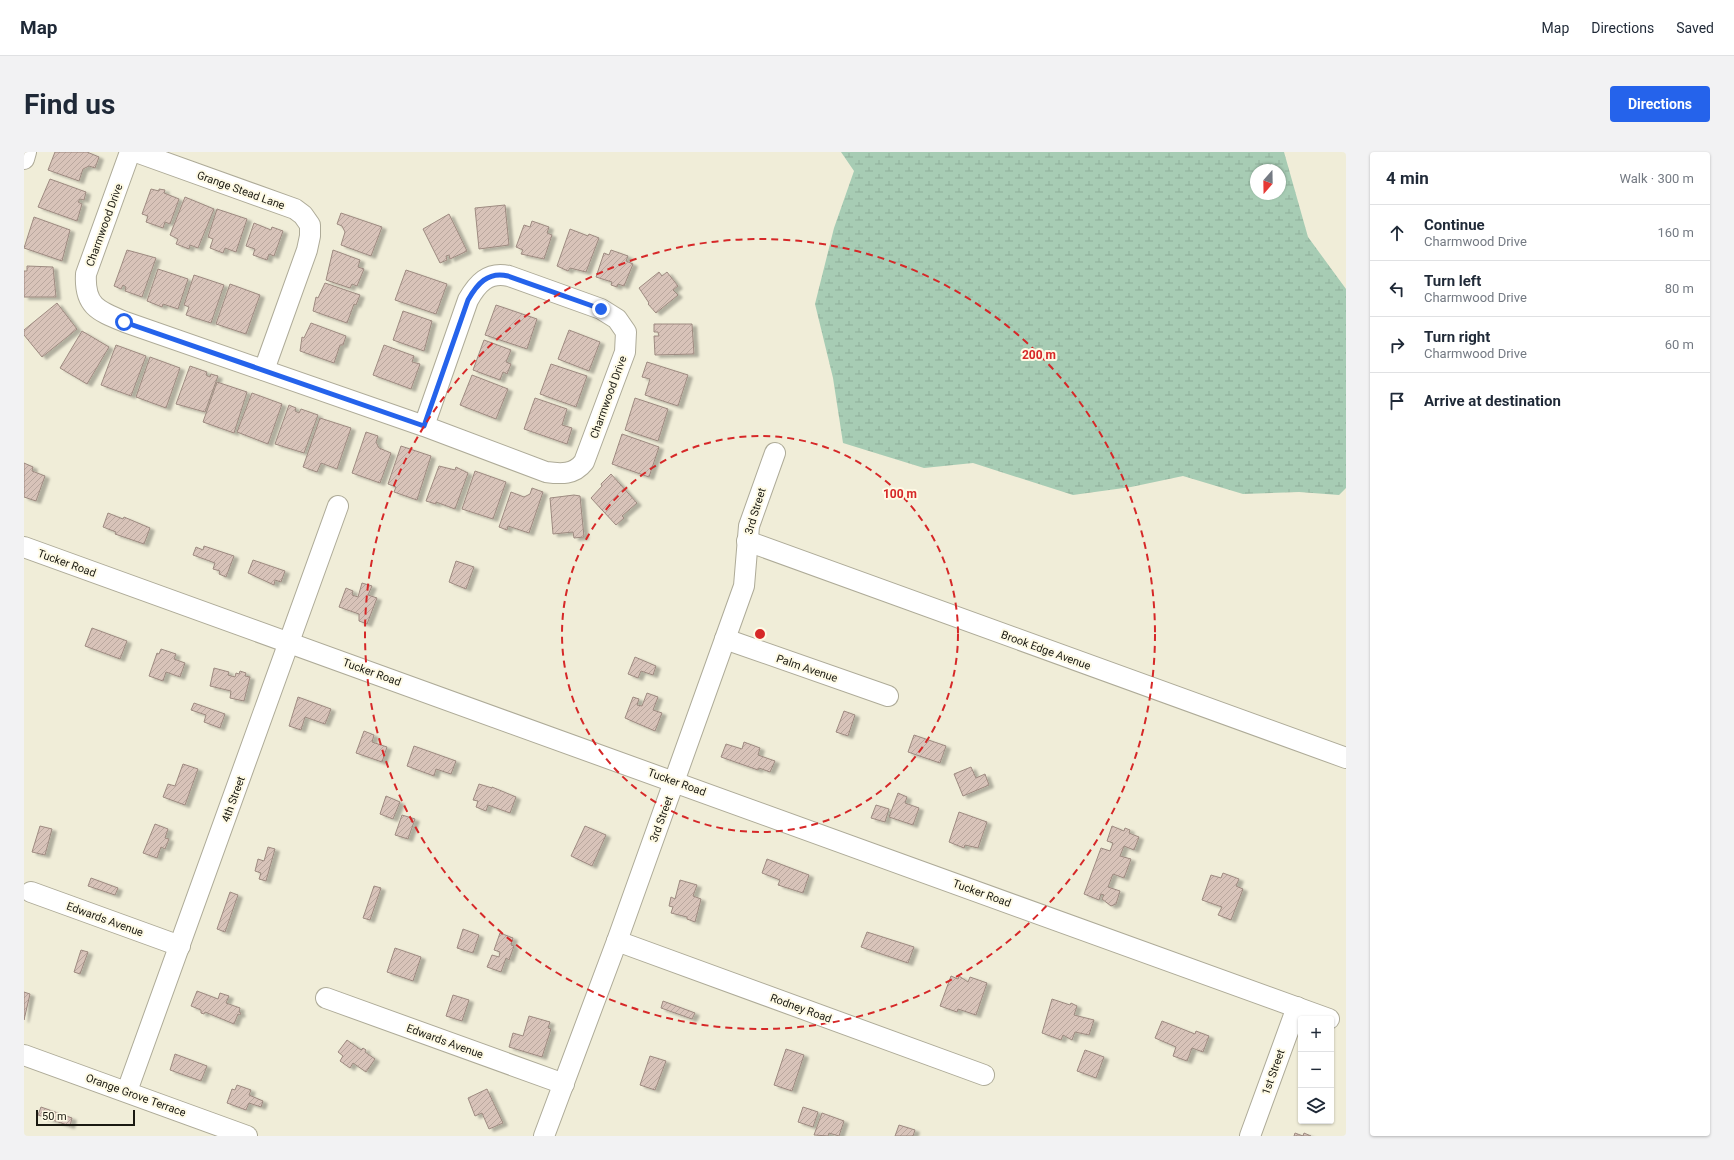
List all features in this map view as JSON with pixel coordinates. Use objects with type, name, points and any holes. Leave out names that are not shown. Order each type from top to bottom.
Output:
[{"type":"street","points":[[24,159],[26,152]]},
{"type":"street","name":"Charmwood Drive","points":[[130,152],[86,274],[87,296],[94,307],[104,314],[424,426],[546,472],[568,473],[578,469],[588,452],[625,352],[626,332],[617,319],[601,309],[508,276],[495,274],[486,278],[476,286],[468,300],[424,426]]},
{"type":"street","name":"Grange Stead Lane","points":[[136,152],[280,203],[303,215],[310,225],[310,236],[307,250],[264,370]]},
{"type":"street","name":"3rd Street","points":[[544,1136],[617,942],[744,586],[749,526],[775,453]]},
{"type":"street","name":"4th Street","points":[[127,1092],[338,506]]},
{"type":"street","name":"Brook Edge Avenue","points":[[747,541],[1346,758]]},
{"type":"street","name":"Tucker Road","points":[[24,548],[675,781],[1322,1016]]},
{"type":"street","name":"Palm Avenue","points":[[725,639],[888,696]]},
{"type":"street","name":"Edwards Avenue","points":[[31,892],[180,946]]},
{"type":"street","name":"Rodney Road","points":[[617,942],[984,1075]]},
{"type":"street","name":"Edwards Avenue","points":[[326,998],[564,1084]]},
{"type":"street","name":"1st Street","points":[[1250,1136],[1297,1007]]},
{"type":"street","name":"Tucker Road","points":[[1334,1020],[1346,1025]]},
{"type":"street","name":"Orange Grove Terrace","points":[[24,1055],[247,1136]]},
{"type":"green space","points":[[841,152],[1284,152],[1308,237],[1346,289],[1346,488],[1339,495],[1299,492],[1243,494],[1183,476],[1131,487],[1073,495],[973,463],[924,468],[843,443],[833,378],[815,304],[834,228],[854,171]]},
{"type":"building","points":[[55,152],[87,152],[99,157],[95,168],[89,166],[83,169],[79,181],[48,170]]},
{"type":"building","points":[[50,179],[86,192],[84,200],[80,199],[78,202],[82,204],[77,221],[38,207]]},
{"type":"building","points":[[151,189],[159,191],[159,189],[165,190],[164,193],[179,199],[170,224],[165,222],[163,228],[146,222],[148,216],[142,214]]},
{"type":"building","points":[[185,197],[214,209],[198,248],[190,245],[189,249],[176,244],[178,239],[170,235]]},
{"type":"building","points":[[505,205],[509,245],[479,249],[475,208]]},
{"type":"building","points":[[217,209],[247,219],[236,252],[225,248],[223,253],[210,248],[213,239],[208,237]]},
{"type":"building","points":[[341,213],[382,227],[371,256],[341,245],[345,232],[342,226],[337,224]]},
{"type":"building","points":[[449,214],[467,251],[450,259],[449,255],[446,256],[447,260],[440,263],[423,229]]},
{"type":"building","points":[[34,217],[70,230],[62,261],[24,248]]},
{"type":"building","points":[[532,221],[549,227],[547,233],[552,235],[544,259],[521,254],[523,250],[516,247],[524,225],[530,227]]},
{"type":"building","points":[[254,223],[271,230],[272,227],[283,231],[274,256],[269,254],[267,260],[253,255],[255,249],[246,246]]},
{"type":"building","points":[[570,229],[588,236],[589,234],[599,238],[586,272],[570,268],[568,271],[557,266]]},
{"type":"building","points":[[127,250],[156,258],[142,297],[125,291],[126,287],[123,285],[121,289],[114,286]]},
{"type":"building","points":[[333,250],[360,260],[358,267],[364,269],[357,286],[352,284],[350,288],[326,280]]},
{"type":"building","points":[[611,250],[628,256],[626,261],[633,264],[624,286],[618,284],[617,287],[611,285],[612,282],[596,277],[604,253],[609,255]]},
{"type":"building","points":[[27,266],[53,267],[56,297],[24,297],[24,271],[27,271]]},
{"type":"building","points":[[158,269],[188,279],[178,309],[163,304],[162,307],[147,301]]},
{"type":"building","points":[[406,270],[447,284],[436,314],[395,300]]},
{"type":"building","points":[[659,272],[662,276],[667,272],[678,286],[673,290],[678,295],[656,313],[648,304],[649,303],[639,288]]},
{"type":"building","points":[[194,275],[224,285],[211,323],[186,315],[189,307],[184,305]]},
{"type":"building","points":[[325,283],[360,295],[356,305],[354,304],[347,323],[313,311],[316,297],[318,298]]},
{"type":"building","points":[[230,284],[260,295],[246,334],[216,324]]},
{"type":"building","points":[[57,303],[77,329],[42,357],[24,335],[24,330]]},
{"type":"building","points":[[496,305],[537,319],[527,349],[485,335]]},
{"type":"building","points":[[403,311],[432,321],[424,351],[393,340]]},
{"type":"building","points":[[311,323],[346,336],[343,345],[340,345],[334,363],[300,351],[302,337],[304,338]]},
{"type":"building","points":[[654,324],[692,324],[694,354],[655,355],[654,336],[659,336],[658,332],[654,332]]},
{"type":"building","points":[[569,330],[600,342],[589,371],[558,359]]},
{"type":"building","points":[[82,331],[109,347],[87,384],[60,368]]},
{"type":"building","points":[[484,340],[511,350],[506,362],[511,364],[507,374],[503,372],[500,380],[473,370]]},
{"type":"building","points":[[116,345],[146,356],[131,396],[101,385]]},
{"type":"building","points":[[384,345],[414,356],[412,362],[420,364],[411,389],[373,375]]},
{"type":"building","points":[[150,357],[180,368],[166,408],[136,397]]},
{"type":"building","points":[[647,362],[688,375],[678,406],[645,395],[650,379],[642,377]]},
{"type":"building","points":[[551,364],[587,376],[576,407],[540,394]]},
{"type":"building","points":[[190,366],[207,372],[206,375],[210,377],[211,374],[218,376],[205,412],[176,404]]},
{"type":"building","points":[[472,375],[508,389],[496,419],[460,405]]},
{"type":"building","points":[[217,382],[247,392],[234,433],[203,422]]},
{"type":"building","points":[[252,393],[282,404],[268,444],[237,432]]},
{"type":"building","points":[[535,398],[567,409],[562,425],[572,428],[567,444],[524,429]]},
{"type":"building","points":[[635,398],[668,409],[658,441],[625,430]]},
{"type":"building","points":[[289,405],[296,408],[295,411],[299,413],[301,409],[318,415],[304,453],[275,444]]},
{"type":"building","points":[[320,418],[351,428],[337,469],[321,463],[317,472],[303,467]]},
{"type":"building","points":[[366,432],[378,436],[376,442],[379,448],[391,453],[380,483],[352,473]]},
{"type":"building","points":[[622,434],[659,447],[649,477],[612,464]]},
{"type":"building","points":[[401,446],[431,456],[417,500],[394,492],[396,487],[388,484]]},
{"type":"building","points":[[24,463],[33,467],[32,471],[45,476],[36,501],[24,497]]},
{"type":"building","points":[[439,466],[455,470],[456,467],[468,473],[455,509],[436,502],[436,504],[426,501]]},
{"type":"building","points":[[475,471],[506,482],[493,519],[462,509]]},
{"type":"building","points":[[611,474],[637,503],[622,516],[624,518],[616,525],[591,498],[602,486],[601,484]]},
{"type":"building","points":[[532,488],[543,492],[529,533],[508,526],[507,530],[499,527],[511,492],[524,497],[530,494]]},
{"type":"building","points":[[574,495],[580,496],[584,537],[574,538],[573,532],[553,534],[550,498]]},
{"type":"building","points":[[108,513],[123,519],[124,517],[150,528],[144,544],[115,534],[116,532],[103,527]]},
{"type":"building","points":[[204,546],[234,556],[226,577],[219,574],[220,571],[213,569],[215,563],[193,555],[196,547],[203,550]]},
{"type":"building","points":[[253,560],[285,571],[281,582],[275,580],[274,585],[248,573]]},
{"type":"building","points":[[456,561],[474,567],[466,589],[449,582]]},
{"type":"building","points":[[362,583],[372,586],[368,595],[377,598],[367,624],[359,621],[359,614],[339,607],[346,588],[353,591],[352,595],[358,597]]},
{"type":"building","points":[[92,628],[127,641],[120,659],[85,646]]},
{"type":"building","points":[[161,649],[176,654],[174,659],[185,663],[180,677],[166,672],[163,681],[149,676],[157,653],[159,654]]},
{"type":"building","points":[[635,657],[656,666],[653,675],[641,671],[638,678],[628,674]]},
{"type":"building","points":[[214,668],[229,672],[228,675],[235,677],[236,673],[239,674],[240,671],[246,673],[245,676],[250,677],[244,701],[230,698],[231,691],[210,686]]},
{"type":"building","points":[[647,693],[658,697],[653,710],[662,713],[655,731],[625,718],[633,697],[639,699],[637,705],[642,706]]},
{"type":"building","points":[[298,697],[331,709],[325,724],[305,717],[301,730],[289,726]]},
{"type":"building","points":[[194,703],[225,714],[220,728],[204,722],[206,715],[191,710]]},
{"type":"building","points":[[844,711],[855,715],[848,736],[836,732]]},
{"type":"building","points":[[364,731],[374,735],[372,742],[387,747],[382,762],[356,753]]},
{"type":"building","points":[[914,735],[946,746],[940,763],[908,752]]},
{"type":"building","points":[[744,742],[760,748],[758,755],[775,761],[770,772],[759,768],[758,770],[721,757],[726,744],[742,749]]},
{"type":"building","points":[[414,746],[456,761],[451,774],[436,769],[434,776],[407,766]]},
{"type":"building","points":[[183,764],[198,769],[185,805],[163,797],[168,784],[175,786]]},
{"type":"building","points":[[971,767],[976,778],[985,774],[989,785],[963,796],[954,774]]},
{"type":"building","points":[[479,784],[492,787],[516,797],[510,813],[488,805],[486,811],[476,807],[478,801],[473,800]]},
{"type":"building","points":[[898,793],[907,797],[905,803],[919,808],[913,825],[889,817]]},
{"type":"building","points":[[386,796],[400,802],[393,819],[380,814]]},
{"type":"building","points":[[876,805],[889,809],[885,822],[871,818]]},
{"type":"building","points":[[959,812],[987,822],[978,848],[965,845],[964,848],[949,842]]},
{"type":"building","points":[[402,815],[415,819],[408,839],[395,835]]},
{"type":"building","points":[[155,824],[168,829],[165,838],[169,839],[165,849],[161,847],[157,858],[143,853]]},
{"type":"building","points":[[40,826],[52,829],[45,855],[32,852]]},
{"type":"building","points":[[585,826],[606,835],[592,866],[571,856]]},
{"type":"building","points":[[1112,826],[1124,831],[1125,828],[1130,830],[1129,833],[1139,837],[1134,850],[1124,846],[1120,856],[1131,859],[1124,878],[1113,874],[1108,887],[1120,891],[1116,904],[1111,906],[1102,899],[1104,895],[1101,894],[1099,900],[1084,894],[1101,848],[1110,851],[1113,843],[1107,841]]},
{"type":"building","points":[[268,847],[275,849],[266,881],[259,879],[261,873],[255,871],[258,859],[264,861]]},
{"type":"building","points":[[767,859],[809,875],[803,893],[778,885],[780,880],[762,873]]},
{"type":"building","points":[[1223,873],[1239,879],[1236,886],[1243,889],[1231,920],[1218,915],[1222,907],[1202,900],[1211,875],[1221,878]]},
{"type":"building","points":[[91,878],[118,888],[115,895],[88,886]]},
{"type":"building","points":[[680,880],[697,885],[693,896],[701,899],[695,922],[687,919],[687,917],[671,913],[673,907],[669,906],[671,897],[675,899]]},
{"type":"building","points":[[374,886],[381,888],[370,920],[363,918]]},
{"type":"building","points":[[230,892],[238,895],[225,932],[217,929]]},
{"type":"building","points":[[463,929],[479,935],[473,953],[457,948]]},
{"type":"building","points":[[867,932],[914,947],[908,963],[861,947]]},
{"type":"building","points":[[500,933],[513,938],[511,945],[514,946],[509,960],[506,958],[501,972],[487,967],[492,955],[499,957],[500,952],[494,950]]},
{"type":"building","points":[[395,948],[421,957],[413,981],[387,972]]},
{"type":"building","points":[[81,950],[88,952],[80,974],[74,972]]},
{"type":"building","points":[[951,976],[958,979],[959,976],[968,982],[970,977],[987,983],[976,1015],[958,1009],[957,1012],[940,1006]]},
{"type":"building","points":[[197,991],[218,999],[220,993],[229,996],[226,1003],[240,1008],[239,1012],[241,1013],[240,1015],[238,1014],[234,1024],[205,1012],[204,1014],[201,1013],[201,1010],[191,1006]]},
{"type":"building","points":[[24,992],[30,994],[24,1020]]},
{"type":"building","points":[[453,995],[469,1000],[462,1021],[446,1016]]},
{"type":"building","points":[[1052,999],[1070,1005],[1071,1003],[1077,1006],[1074,1015],[1094,1020],[1089,1035],[1075,1032],[1072,1040],[1063,1035],[1061,1040],[1042,1033]]},
{"type":"building","points":[[663,1001],[695,1013],[692,1019],[661,1008]]},
{"type":"building","points":[[529,1016],[550,1022],[548,1028],[551,1029],[542,1057],[509,1047],[513,1033],[523,1036]]},
{"type":"building","points":[[1162,1021],[1195,1034],[1196,1031],[1209,1036],[1203,1052],[1192,1048],[1187,1061],[1173,1056],[1176,1047],[1155,1038]]},
{"type":"building","points":[[347,1040],[361,1050],[363,1048],[366,1050],[365,1052],[375,1059],[366,1072],[353,1063],[350,1068],[340,1061],[343,1056],[338,1052]]},
{"type":"building","points":[[786,1049],[804,1055],[792,1091],[774,1085]]},
{"type":"building","points":[[1085,1050],[1104,1057],[1096,1078],[1077,1071]]},
{"type":"building","points":[[175,1054],[207,1066],[201,1081],[170,1070]]},
{"type":"building","points":[[650,1056],[666,1061],[655,1090],[640,1085]]},
{"type":"building","points":[[237,1085],[251,1090],[249,1095],[263,1101],[261,1107],[249,1103],[246,1110],[227,1103],[232,1089],[235,1090]]},
{"type":"building","points":[[487,1089],[503,1123],[489,1129],[482,1113],[475,1116],[468,1098]]},
{"type":"building","points":[[41,1107],[72,1118],[70,1126],[38,1115]]},
{"type":"building","points":[[803,1107],[818,1112],[813,1127],[798,1122]]},
{"type":"building","points":[[822,1113],[844,1121],[839,1136],[829,1133],[828,1136],[814,1135]]},
{"type":"building","points":[[899,1125],[915,1130],[913,1136],[895,1136]]},
{"type":"building","points":[[1295,1133],[1303,1136],[1294,1136]]},
{"type":"building","points":[[1304,1133],[1311,1136],[1303,1136]]},
{"type":"route","points":[[124,322],[424,426],[468,300],[476,286],[486,278],[495,274],[508,276],[601,309]]}]
